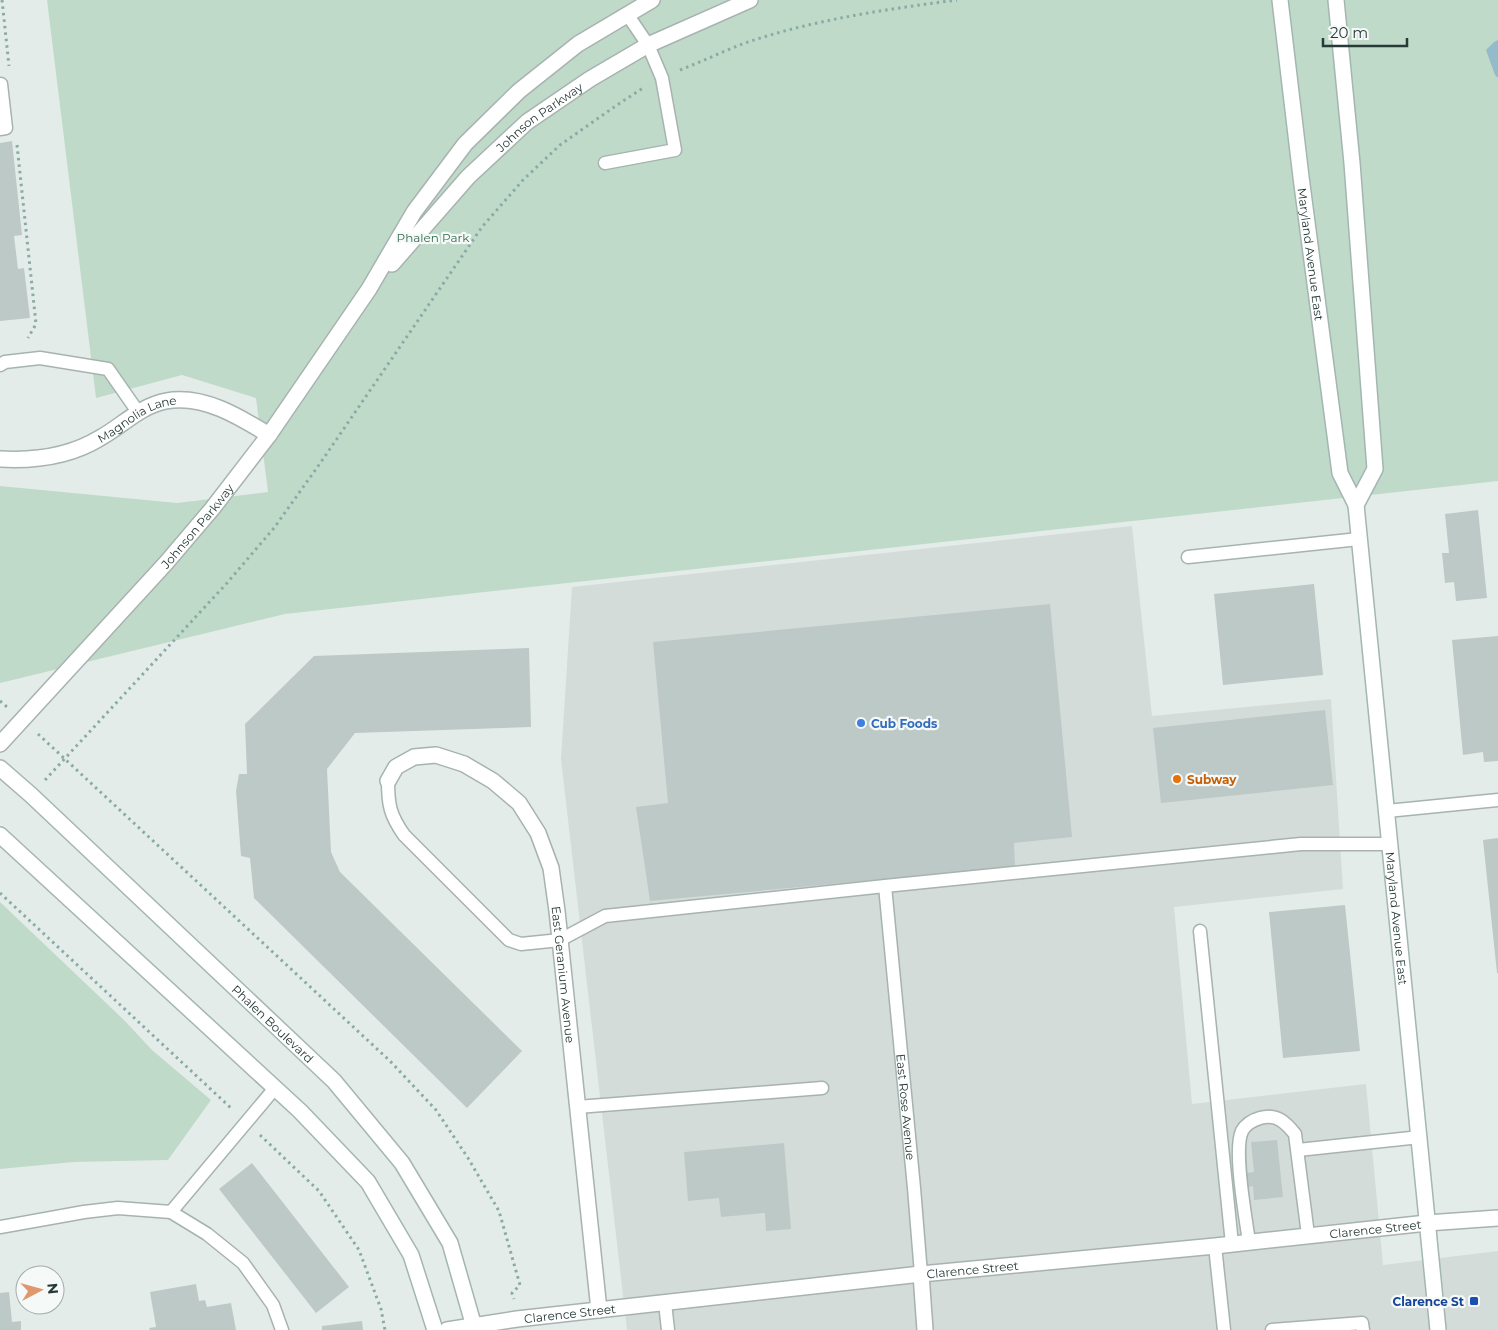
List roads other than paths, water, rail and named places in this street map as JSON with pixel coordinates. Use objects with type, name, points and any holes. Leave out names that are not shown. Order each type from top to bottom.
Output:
[{"type":"street","name":"Johnson Parkway","points":[[0,744],[191,534],[269,436],[369,289],[414,212],[465,144],[519,91],[578,44],[652,0]]},
{"type":"street","name":"Johnson Parkway","points":[[369,289],[468,177],[527,122],[590,79],[648,44],[750,0]]},
{"type":"street","name":"Maryland Avenue East","points":[[1280,0],[1302,187],[1340,473],[1356,505],[1438,1330]]},
{"type":"street","points":[[1336,0],[1352,162],[1375,469],[1356,505]]},
{"type":"street","name":"Magnolia Lane","points":[[0,459],[51,458],[72,451],[99,439],[153,404],[168,401],[198,402],[240,417],[269,436]]},
{"type":"street","name":"East Geranium Avenue","points":[[388,781],[396,767],[414,757],[436,755],[464,764],[494,780],[518,803],[538,833],[552,868],[599,1310]]},
{"type":"street","name":"Phalen Boulevard","points":[[0,768],[39,802],[334,1082],[402,1163],[450,1243],[475,1327]]},
{"type":"street","points":[[0,835],[300,1111],[368,1182],[411,1255],[435,1330]]},
{"type":"street","name":"Clarence Street","points":[[447,1330],[599,1310],[920,1274],[1215,1246],[1426,1223],[1498,1218]]},
{"type":"street","name":"East Rose Avenue","points":[[920,1274],[926,1330]]},
{"type":"lane","points":[[605,163],[675,150],[662,78],[648,44],[627,14]]},
{"type":"lane","points":[[0,129],[6,128],[1,84]]},
{"type":"lane","points":[[0,365],[4,362],[40,358],[108,369],[138,412]]},
{"type":"lane","points":[[1188,557],[1359,539]]},
{"type":"lane","points":[[388,781],[388,804],[393,820],[404,835],[509,940],[521,944],[560,940],[605,916],[1301,844],[1390,844]]},
{"type":"lane","points":[[1387,811],[1498,800]]},
{"type":"lane","name":"East Rose Avenue","points":[[885,886],[913,1178],[920,1274]]},
{"type":"lane","points":[[1200,931],[1232,1244]]},
{"type":"lane","points":[[171,1212],[275,1088]]},
{"type":"lane","points":[[577,1107],[822,1088]]},
{"type":"lane","points":[[1249,1242],[1238,1157],[1238,1142],[1242,1130],[1250,1121],[1262,1117],[1276,1117],[1287,1124],[1296,1134],[1308,1235]]},
{"type":"lane","points":[[1298,1150],[1420,1137]]},
{"type":"lane","points":[[0,1226],[118,1208],[171,1212],[207,1234],[243,1263],[273,1305],[282,1330]]},
{"type":"lane","points":[[1215,1246],[1224,1330]]},
{"type":"lane","points":[[666,1303],[668,1330]]},
{"type":"lane","points":[[1272,1330],[1362,1326]]},
{"type":"water","points":[[1498,40],[1498,78],[1495,75],[1486,50]]},
{"type":"place","name":"Cub Foods","points":[[861,723]]},
{"type":"place","name":"Subway","points":[[1177,779]]},
{"type":"place","name":"Clarence St","points":[[1474,1301]]},
{"type":"park label","name":"Phalen Park","points":[[433,237]]}]
